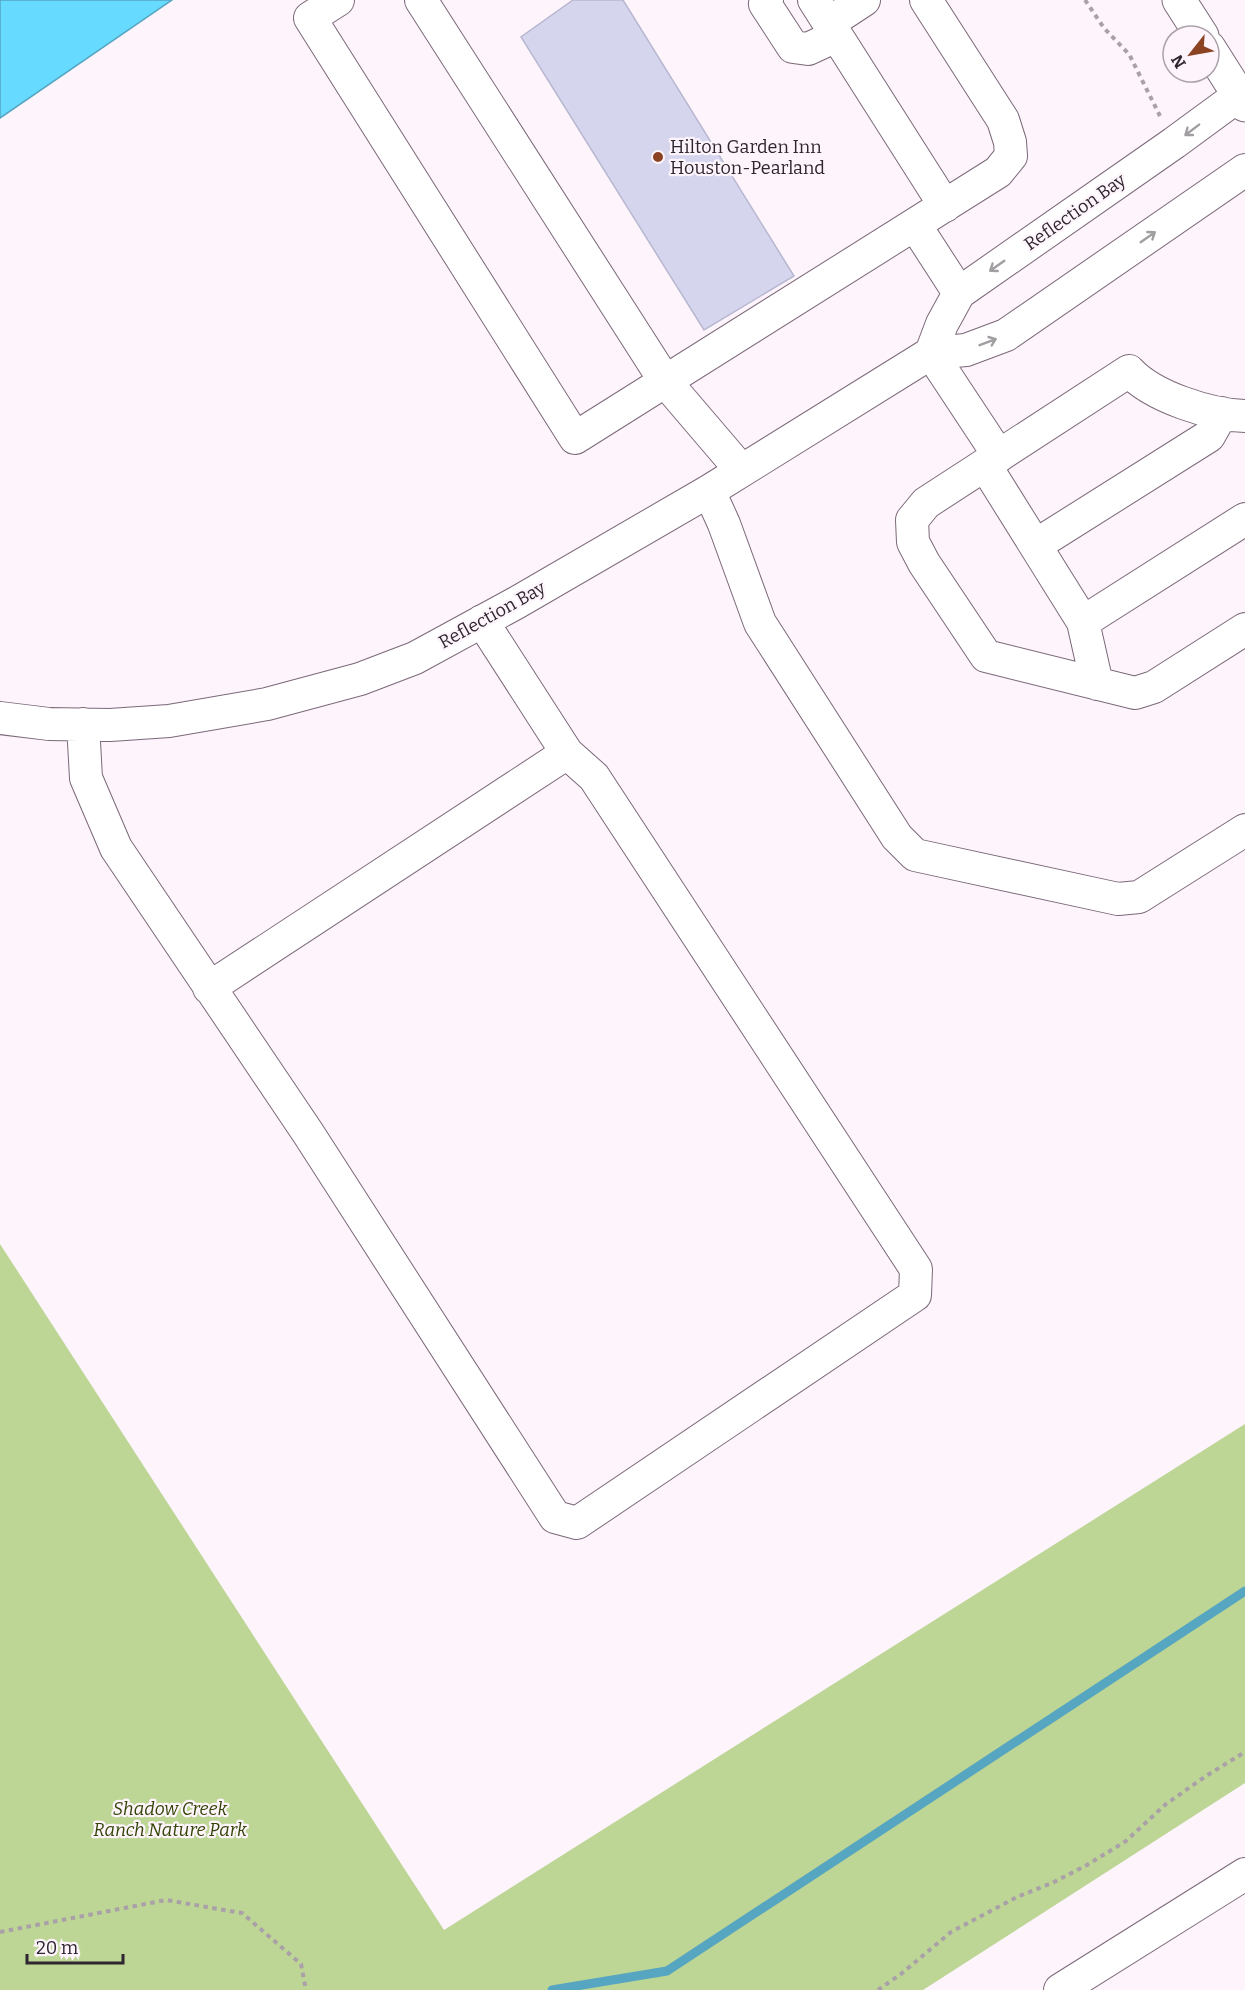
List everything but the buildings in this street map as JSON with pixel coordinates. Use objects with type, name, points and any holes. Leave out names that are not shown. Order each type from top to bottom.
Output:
[{"type":"main road","points":[[1179,0],[1194,24]]},
{"type":"main road","points":[[1221,65],[1243,97]]},
{"type":"street","points":[[338,0],[310,18],[575,438],[998,172],[1011,156],[1010,142],[1003,120],[926,0]]},
{"type":"street","points":[[422,0],[665,381],[741,470]]},
{"type":"street","points":[[767,0],[765,4],[793,47],[808,50],[826,20],[864,0]]},
{"type":"street","points":[[826,20],[945,206]]},
{"type":"street","name":"Reflection Bay","points":[[931,353],[942,324],[959,293],[1243,97]]},
{"type":"street","name":"Reflection Bay","points":[[0,718],[49,724],[110,725],[169,721],[267,704],[360,679],[415,658],[709,491],[931,353],[966,350],[1006,335],[1245,170]]},
{"type":"street","points":[[915,225],[959,293]]},
{"type":"street","points":[[931,353],[992,460],[1035,545],[1083,622],[1097,684]]},
{"type":"street","points":[[1233,415],[1171,398],[1138,381],[1129,371],[926,503],[912,520],[913,542],[924,563],[986,656],[1135,693],[1154,687],[1245,629]]},
{"type":"street","points":[[1035,545],[1209,436],[1233,415]]},
{"type":"street","points":[[709,491],[724,524],[760,623],[897,837],[915,855],[1118,899],[1138,897],[1245,830]]},
{"type":"street","points":[[1083,622],[1245,519]]},
{"type":"street","points":[[83,724],[86,778],[116,849],[308,1133],[555,1517],[577,1523],[915,1295],[916,1269],[594,777],[567,753],[482,621]]},
{"type":"street","points":[[209,988],[567,753]]},
{"type":"street","points":[[1074,1986],[1245,1874]]},
{"type":"path","points":[[1085,0],[1104,28],[1129,54],[1174,143]]},
{"type":"path","points":[[878,1990],[951,1932],[1017,1897],[1052,1883],[1087,1865],[1126,1841],[1166,1804],[1245,1752]]},
{"type":"path","points":[[0,1932],[166,1900],[242,1913],[301,1964],[306,1990]]},
{"type":"green space","name":"Shadow Creek Ranch Nature Park","points":[[0,1244],[444,1930],[1245,1424],[1245,1783],[923,1990],[0,1990]]},
{"type":"water","points":[[0,0],[172,0],[0,118]]},
{"type":"waterway","points":[[552,1990],[667,1971],[1245,1591]]},
{"type":"place","name":"Hilton Garden Inn Houston-Pearland","points":[[658,157]]}]
